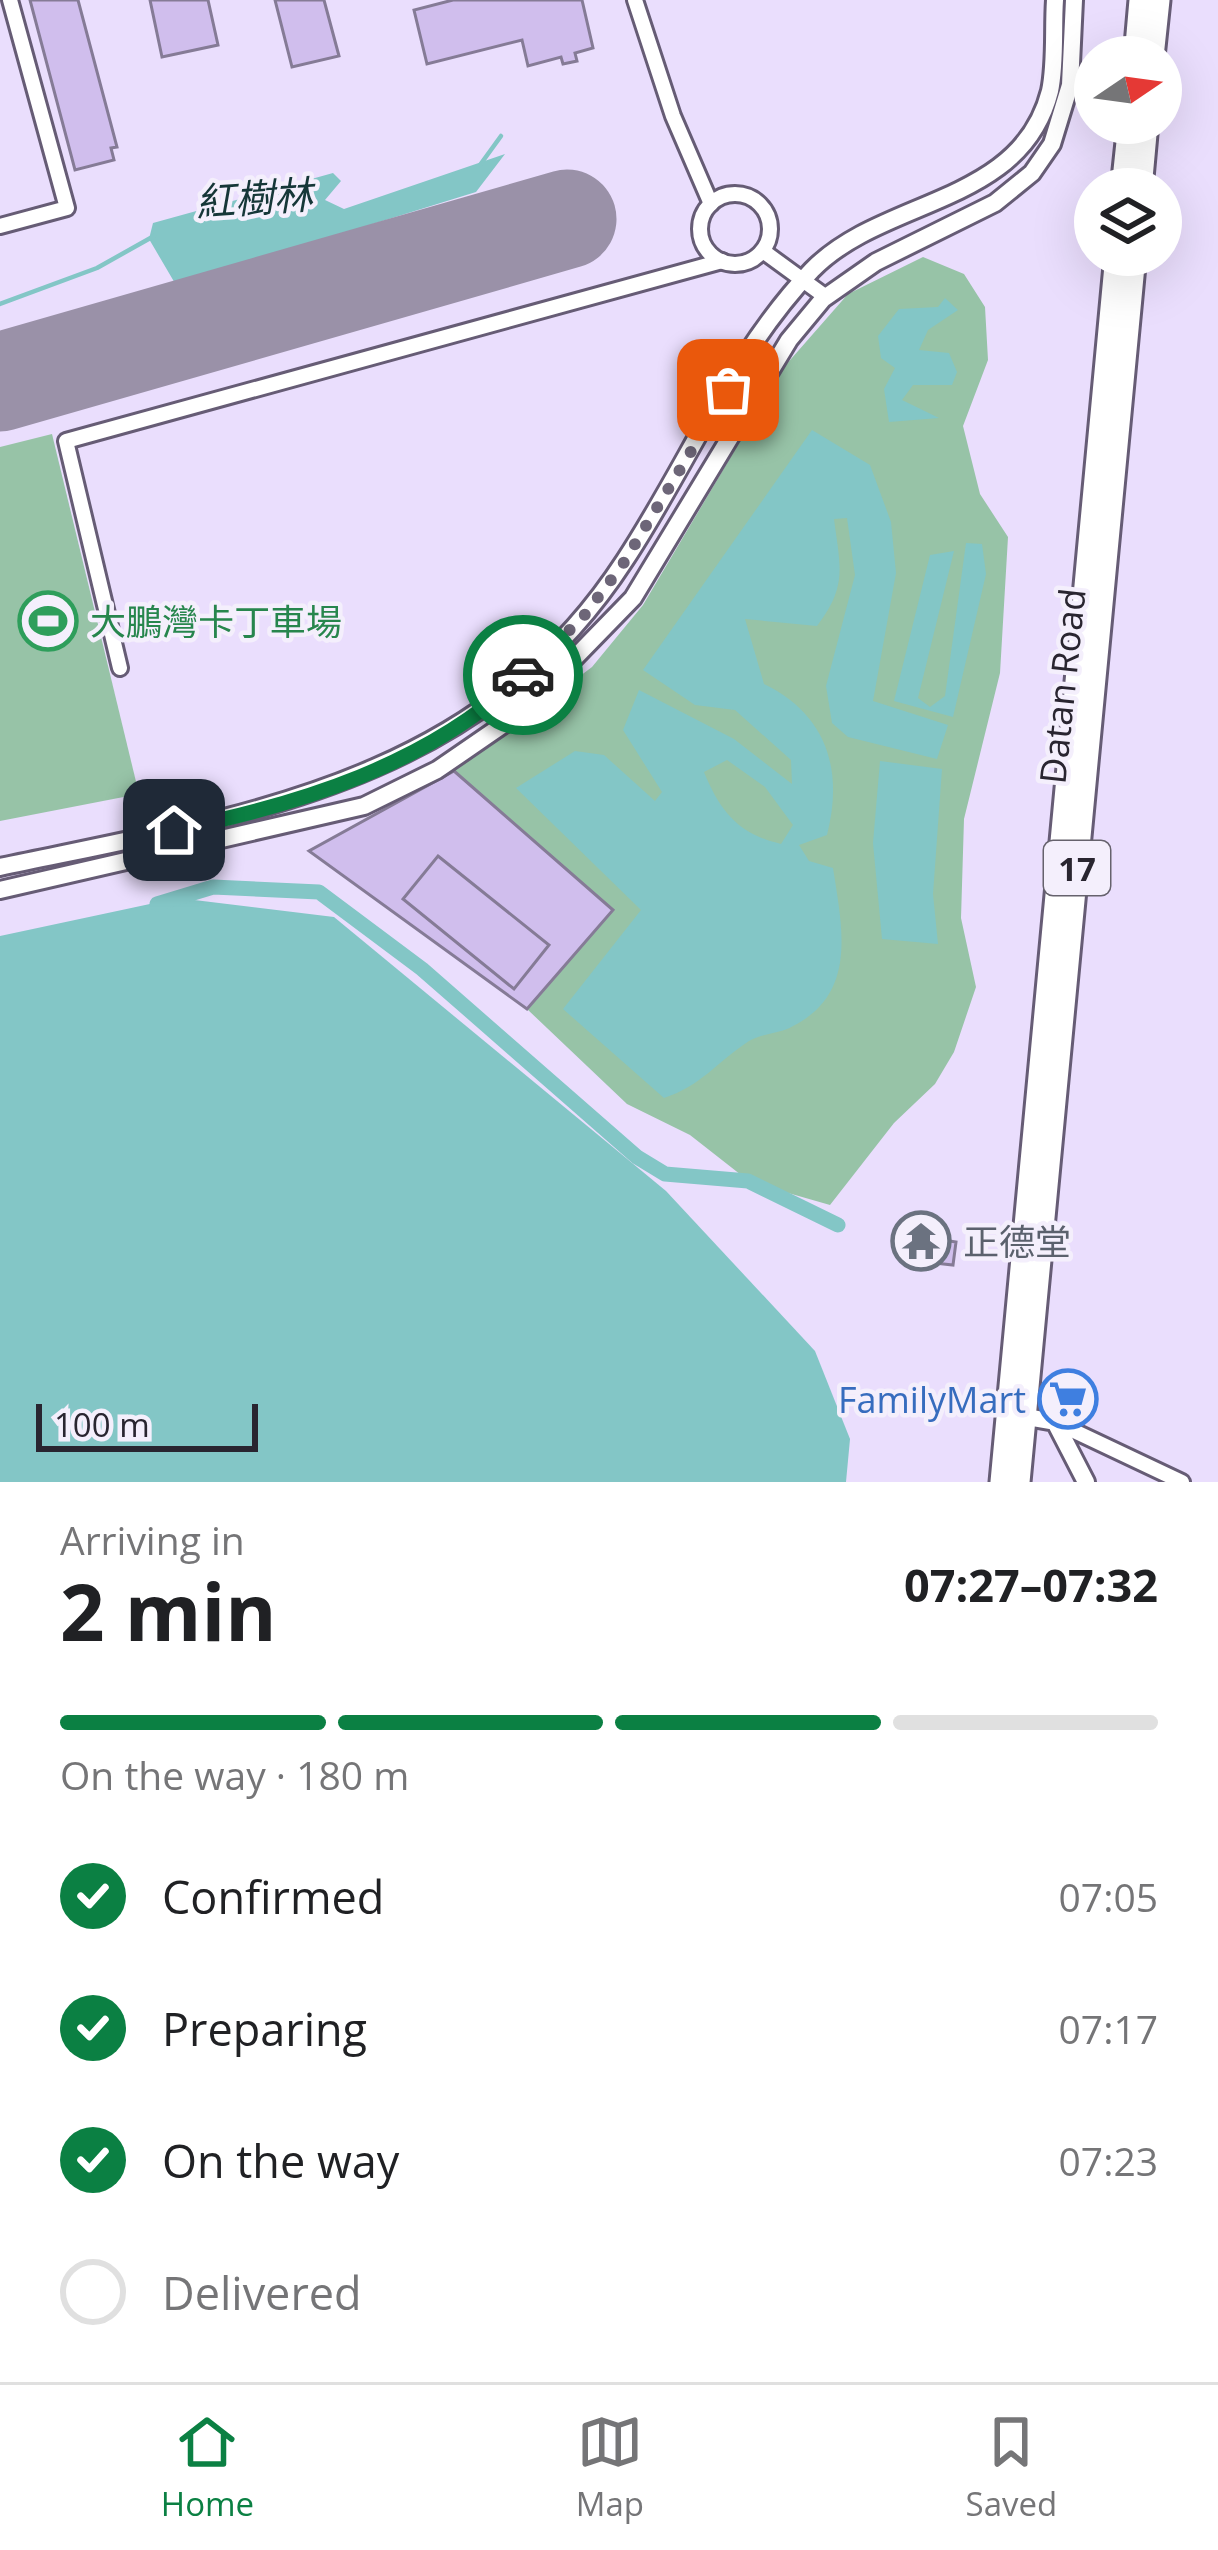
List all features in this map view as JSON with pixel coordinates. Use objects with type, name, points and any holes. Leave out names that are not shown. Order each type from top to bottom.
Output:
[{"type":"main road","points":[[1137,36],[1140,0]]},
{"type":"main road","points":[[1156,36],[1159,0]]},
{"type":"main road","name":"Datan Road","points":[[1019,1482],[1015,1415],[1114,276]]},
{"type":"main road","name":"Datan Road","points":[[1001,1482],[1015,1415],[1133,276]]},
{"type":"street","points":[[0,226],[67,208],[10,0]]},
{"type":"street","points":[[635,0],[673,116],[711,204],[701,235],[722,261]]},
{"type":"street","points":[[0,867],[217,821],[356,778],[426,747],[510,687],[583,617],[623,564],[776,309],[803,280],[860,234],[982,180],[1017,152],[1038,123],[1051,88],[1054,0]]},
{"type":"street","points":[[0,890],[364,806],[437,770],[523,711],[633,598],[789,340],[826,297],[875,262],[995,203],[1032,173],[1052,144],[1070,85],[1074,0]]},
{"type":"street","points":[[120,668],[66,441],[722,261],[744,262],[763,250],[770,229],[763,207],[743,194],[711,204]]},
{"type":"street","points":[[763,250],[826,297]]},
{"type":"street","points":[[1015,1415],[1055,1422],[1182,1482]]},
{"type":"street","points":[[1055,1422],[1086,1482]]},
{"type":"shaded area","points":[[923,257],[964,274],[985,307],[988,360],[963,426],[980,494],[1008,537],[1000,673],[964,819],[961,918],[976,987],[954,1052],[935,1084],[894,1123],[830,1205],[750,1182],[690,1135],[627,1104],[527,1009],[612,910],[454,771],[592,667],[643,605],[784,367],[848,294]]},
{"type":"shaded area","name":"大鵬灣卡丁車場","points":[[52,434],[139,794],[0,821],[0,447]]},
{"type":"water","points":[[505,154],[476,192],[176,285],[149,239],[153,223],[333,173],[341,181],[325,200],[344,209]]},
{"type":"water","points":[[945,298],[958,310],[928,330],[919,350],[949,353],[957,372],[952,385],[913,385],[902,400],[939,418],[889,422],[884,389],[895,368],[881,358],[878,336],[899,309],[938,307]]},
{"type":"water","points":[[812,430],[870,465],[891,522],[896,573],[873,701],[948,725],[937,759],[848,737],[832,723],[826,686],[855,575],[847,518],[834,519],[838,587],[817,626],[745,619],[764,684],[785,696],[816,728],[831,766],[832,811],[827,835],[799,845],[809,861],[833,868],[841,935],[837,977],[814,1012],[788,1029],[749,1041],[699,1080],[664,1098],[563,1009],[641,910],[516,788],[575,751],[604,755],[655,801],[662,792],[623,730],[639,690],[734,739],[792,784],[791,760],[735,710],[695,705],[643,670]],"holes":[[[727,760],[765,787],[793,825],[781,844],[753,834],[732,819],[704,772]]]},
{"type":"water","points":[[966,543],[982,544],[986,574],[953,717],[894,701],[930,555],[954,551],[918,698],[930,707],[945,696]]},
{"type":"water","points":[[880,761],[942,769],[933,894],[938,944],[882,939],[873,843]]},
{"type":"water","points":[[178,898],[334,917],[666,1191],[815,1351],[850,1439],[846,1482],[0,1482],[0,936]]},
{"type":"building","points":[[30,0],[78,0],[117,147],[111,148],[114,160],[75,170]]},
{"type":"building","points":[[150,0],[208,0],[218,45],[162,57]]},
{"type":"building","points":[[275,0],[324,0],[339,56],[292,67]]},
{"type":"building","points":[[453,0],[582,0],[593,48],[575,53],[577,61],[563,64],[561,57],[528,66],[522,40],[427,64],[414,10]]},
{"type":"building","points":[[454,771],[613,910],[527,1009],[309,851]]},
{"type":"building","points":[[438,856],[549,945],[514,989],[403,899]]},
{"type":"building","name":"正德堂","points":[[916,1224],[935,1224],[929,1261],[904,1258]]},
{"type":"building","points":[[937,1239],[956,1242],[953,1265],[934,1263]]},
{"type":"building","name":"FamilyMart","points":[[1046,1386],[1092,1389],[1091,1411],[1045,1409]]},
{"type":"waterway","name":"紅樹林","points":[[480,165],[501,136]]},
{"type":"waterway","name":"紅樹林","points":[[0,304],[97,268],[154,236]]},
{"type":"waterway","points":[[157,904],[213,887],[319,892],[422,969],[637,1157],[665,1174],[748,1181],[838,1225]]},
{"type":"runway","points":[[0,382],[567,219]]},
{"type":"way so far","points":[[523,675],[583,617],[623,564],[728,390]]},
{"type":"place","name":"大鵬灣卡丁車場","points":[[48,621]]},
{"type":"place","name":"正德堂","points":[[921,1241]]},
{"type":"place","name":"FamilyMart","points":[[1068,1399]]},
{"type":"route","points":[[174,830],[280,804],[426,747],[523,675]]}]
